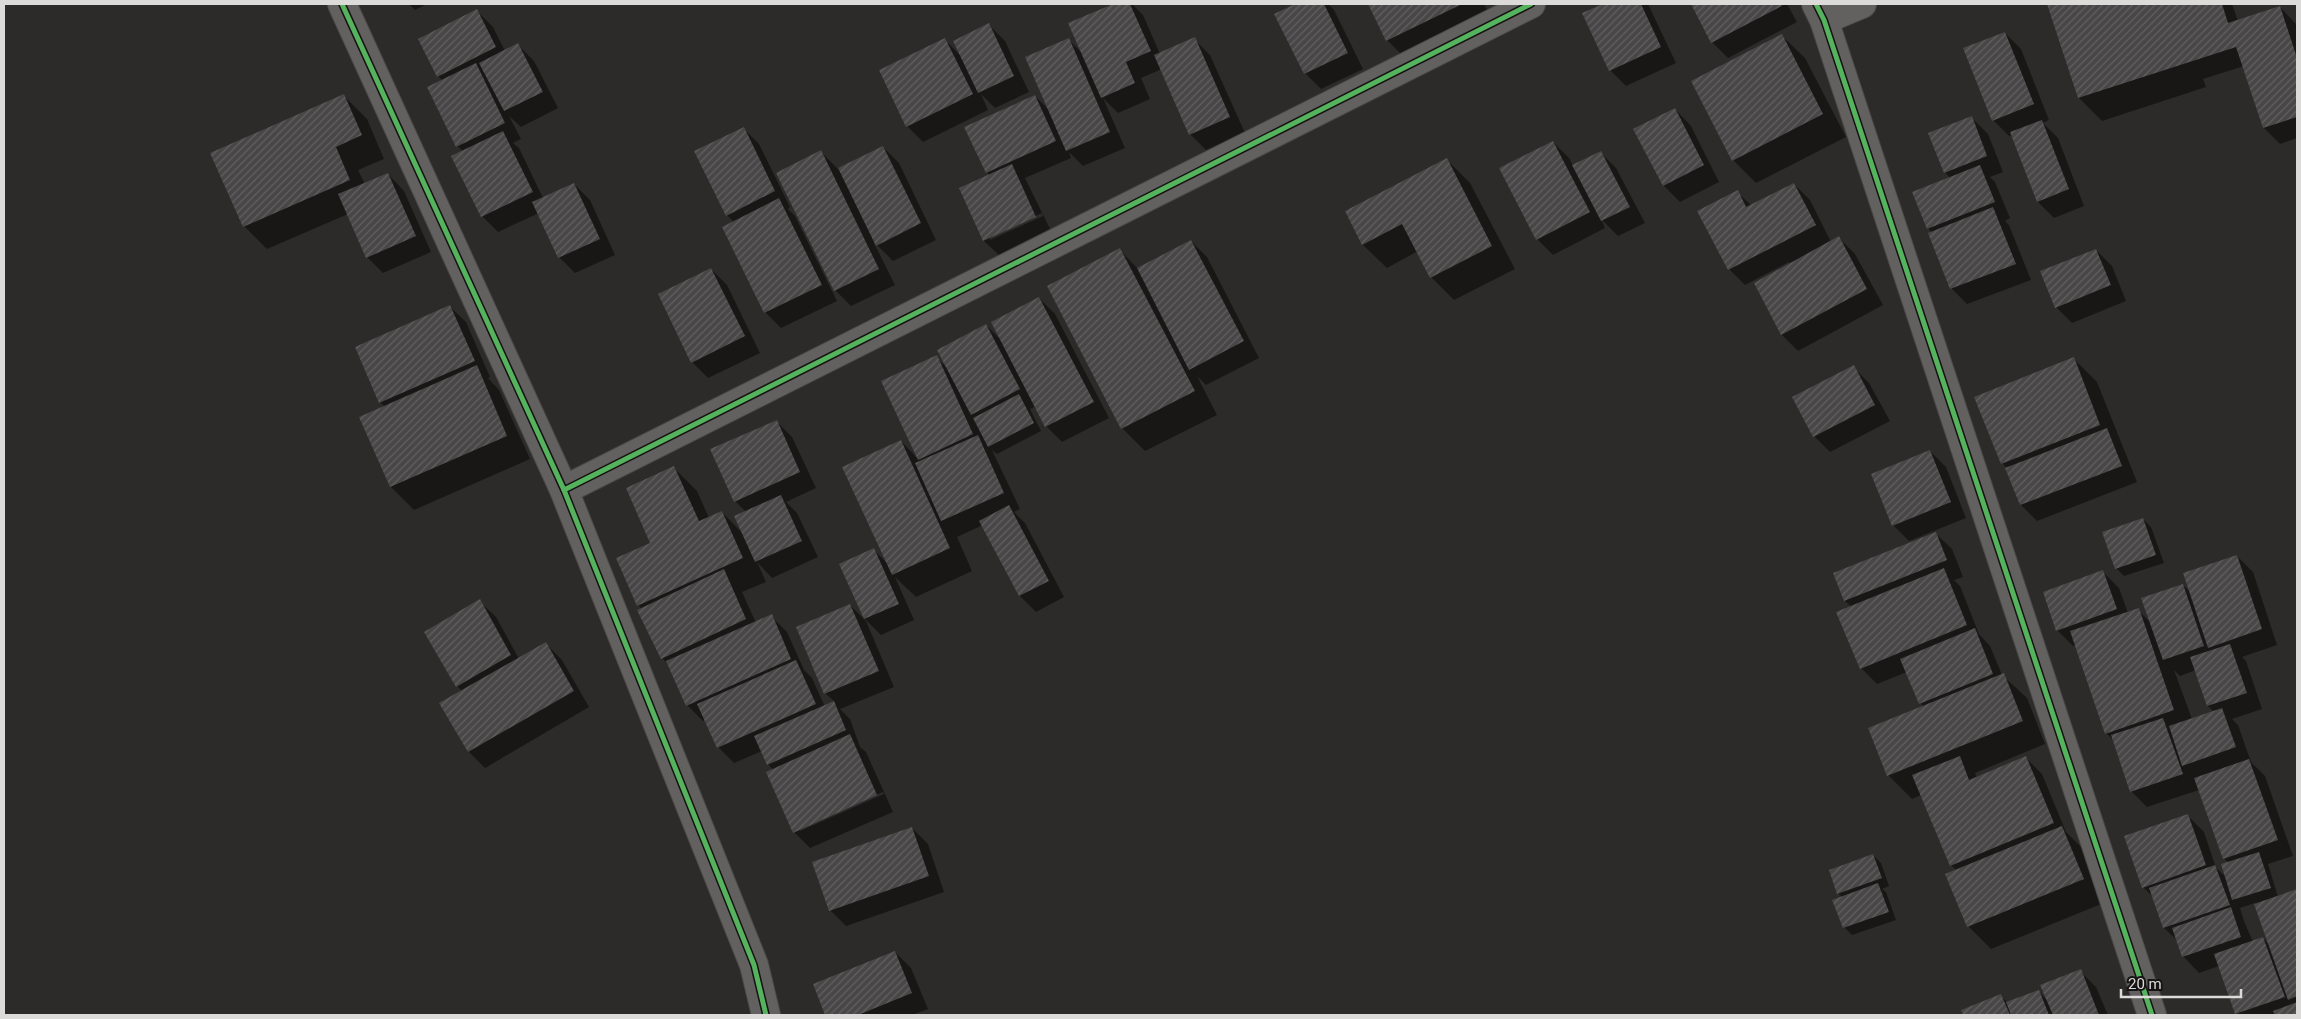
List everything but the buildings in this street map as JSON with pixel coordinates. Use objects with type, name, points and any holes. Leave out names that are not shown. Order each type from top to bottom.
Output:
[{"type":"street","points":[[342,4],[564,490],[754,965],[766,1015]]},
{"type":"street","points":[[564,490],[1531,4]]},
{"type":"street","points":[[1862,4],[1820,12],[2152,1015]]},
{"type":"cycle path","points":[[342,4],[564,490],[754,965],[766,1015]]},
{"type":"cycle path","points":[[564,490],[1531,4]]},
{"type":"cycle path","points":[[1816,4],[1824,20],[2152,1015]]}]
